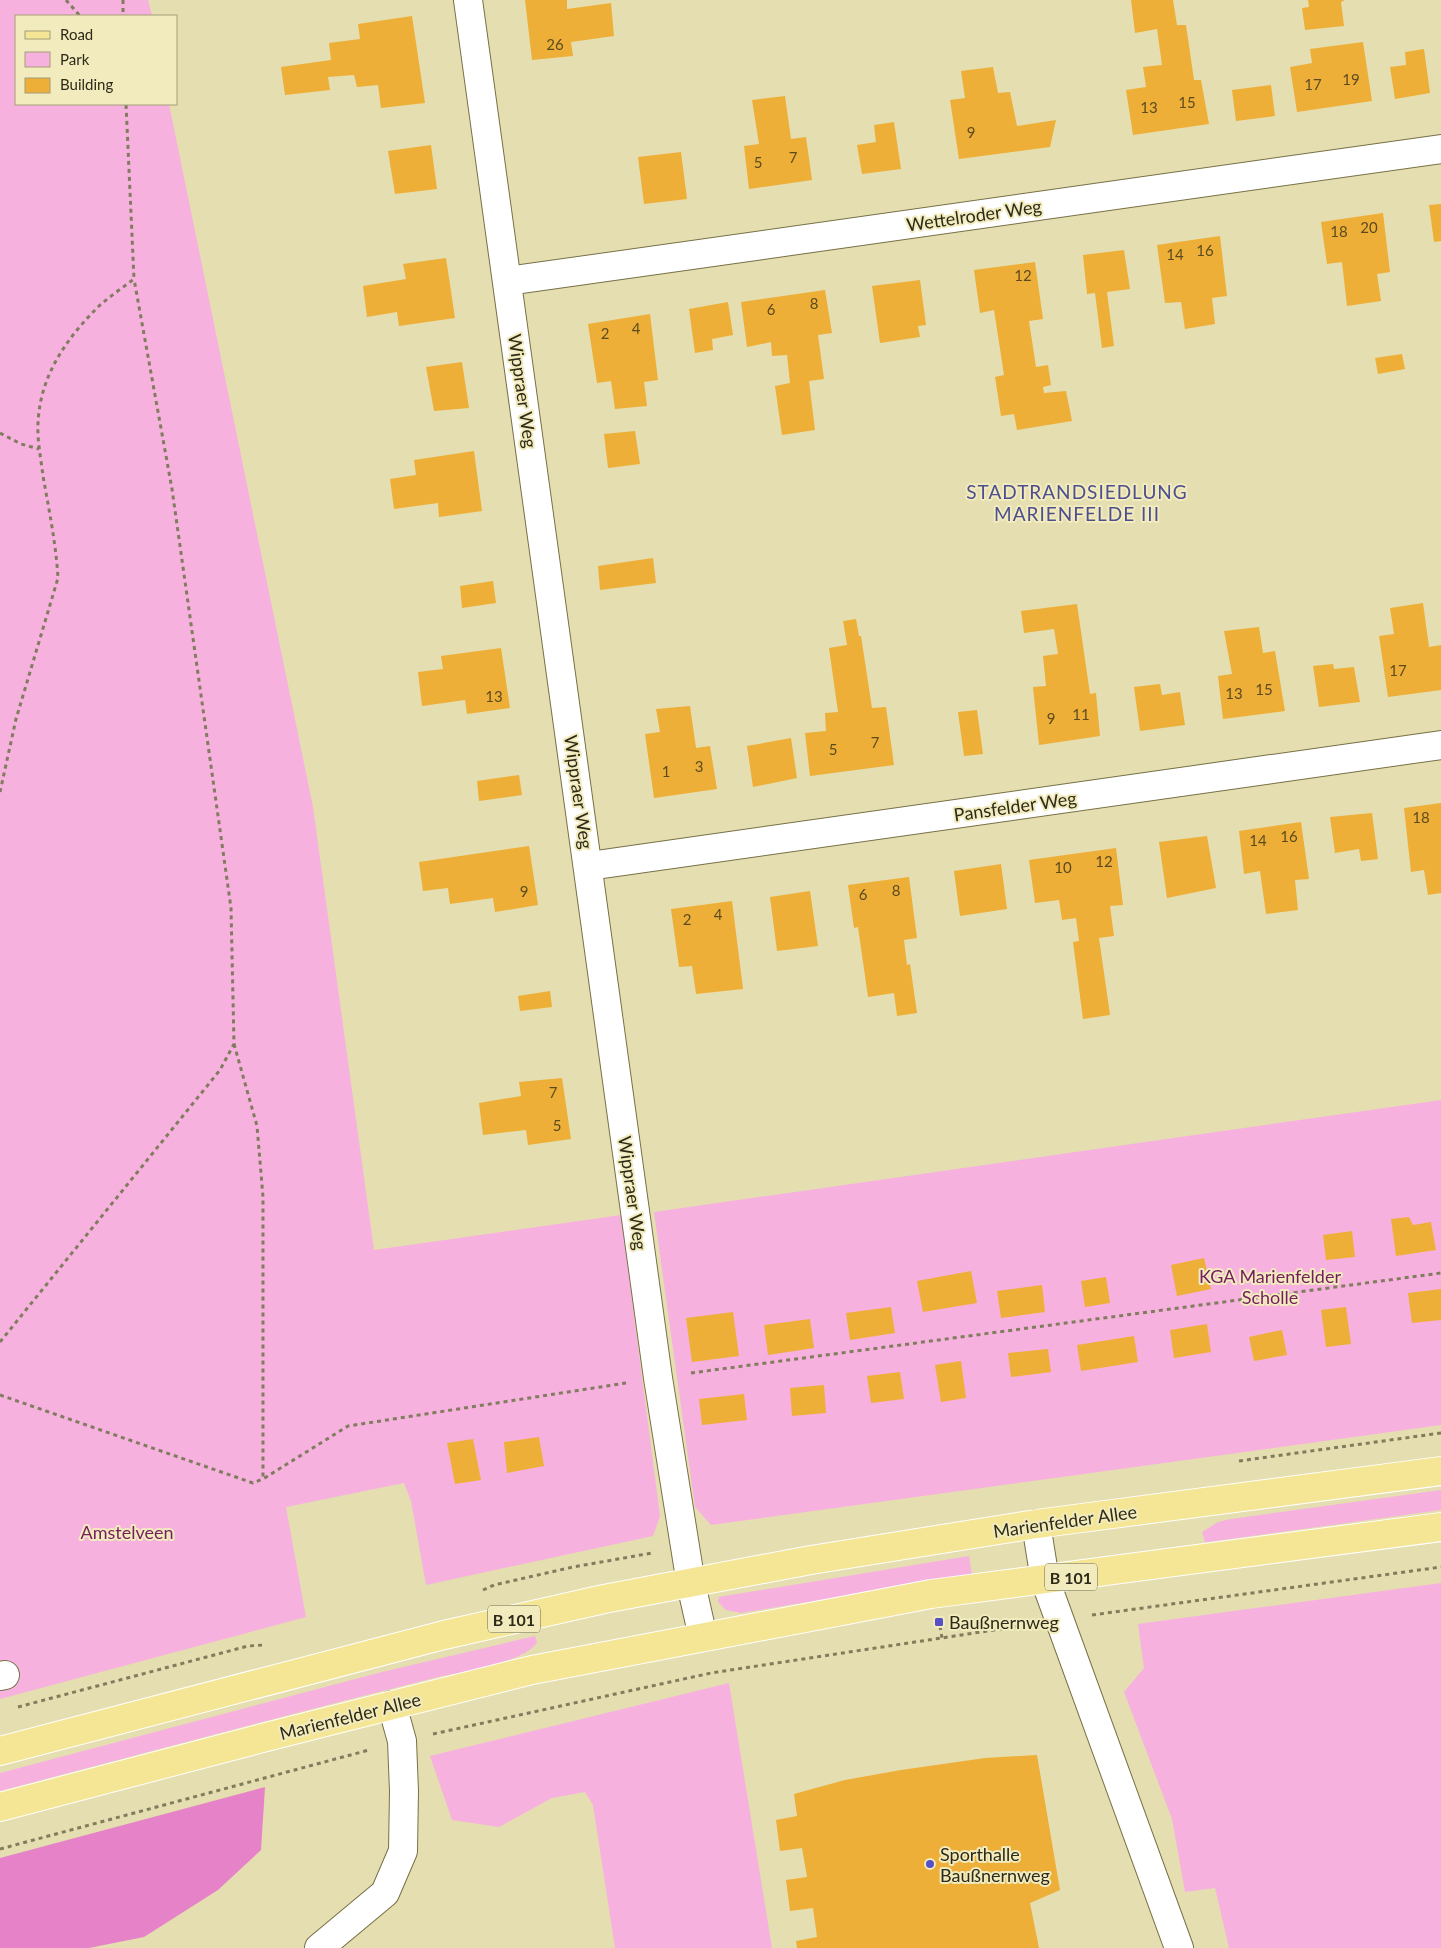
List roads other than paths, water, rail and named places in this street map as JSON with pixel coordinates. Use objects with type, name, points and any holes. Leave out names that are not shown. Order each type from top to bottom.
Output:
[{"type":"main road","name":"Marienfelder Allee","points":[[0,1751],[444,1635],[604,1599],[811,1560],[1036,1524],[1441,1471]]},
{"type":"main road","name":"Marienfelder Allee","points":[[0,1807],[532,1670],[931,1594],[1441,1527]]},
{"type":"street","name":"Wippraer Weg","points":[[468,0],[589,866],[658,1378],[691,1584]]},
{"type":"street","name":"Wettelroder Weg","points":[[508,281],[1441,150]]},
{"type":"street","name":"Pansfelder Weg","points":[[589,866],[1441,745]]},
{"type":"street","points":[[1036,1524],[1045,1580],[1178,1948]]},
{"type":"street","points":[[691,1584],[703,1637]]},
{"type":"street","points":[[319,1948],[385,1893],[403,1851],[404,1791],[402,1741],[392,1705]]},
{"type":"place","name":"Baußnernweg","points":[[939,1622]]},
{"type":"place","name":"Sporthalle Baußnernweg","points":[[930,1864]]},
{"type":"district","name":"STADTRANDSIEDLUNG MARIENFELDE III","points":[[1077,502]]},
{"type":"park label","name":"KGA Marienfelder Scholle","points":[[1270,1286]]},
{"type":"park label","name":"Amstelveen","points":[[127,1532]]}]
